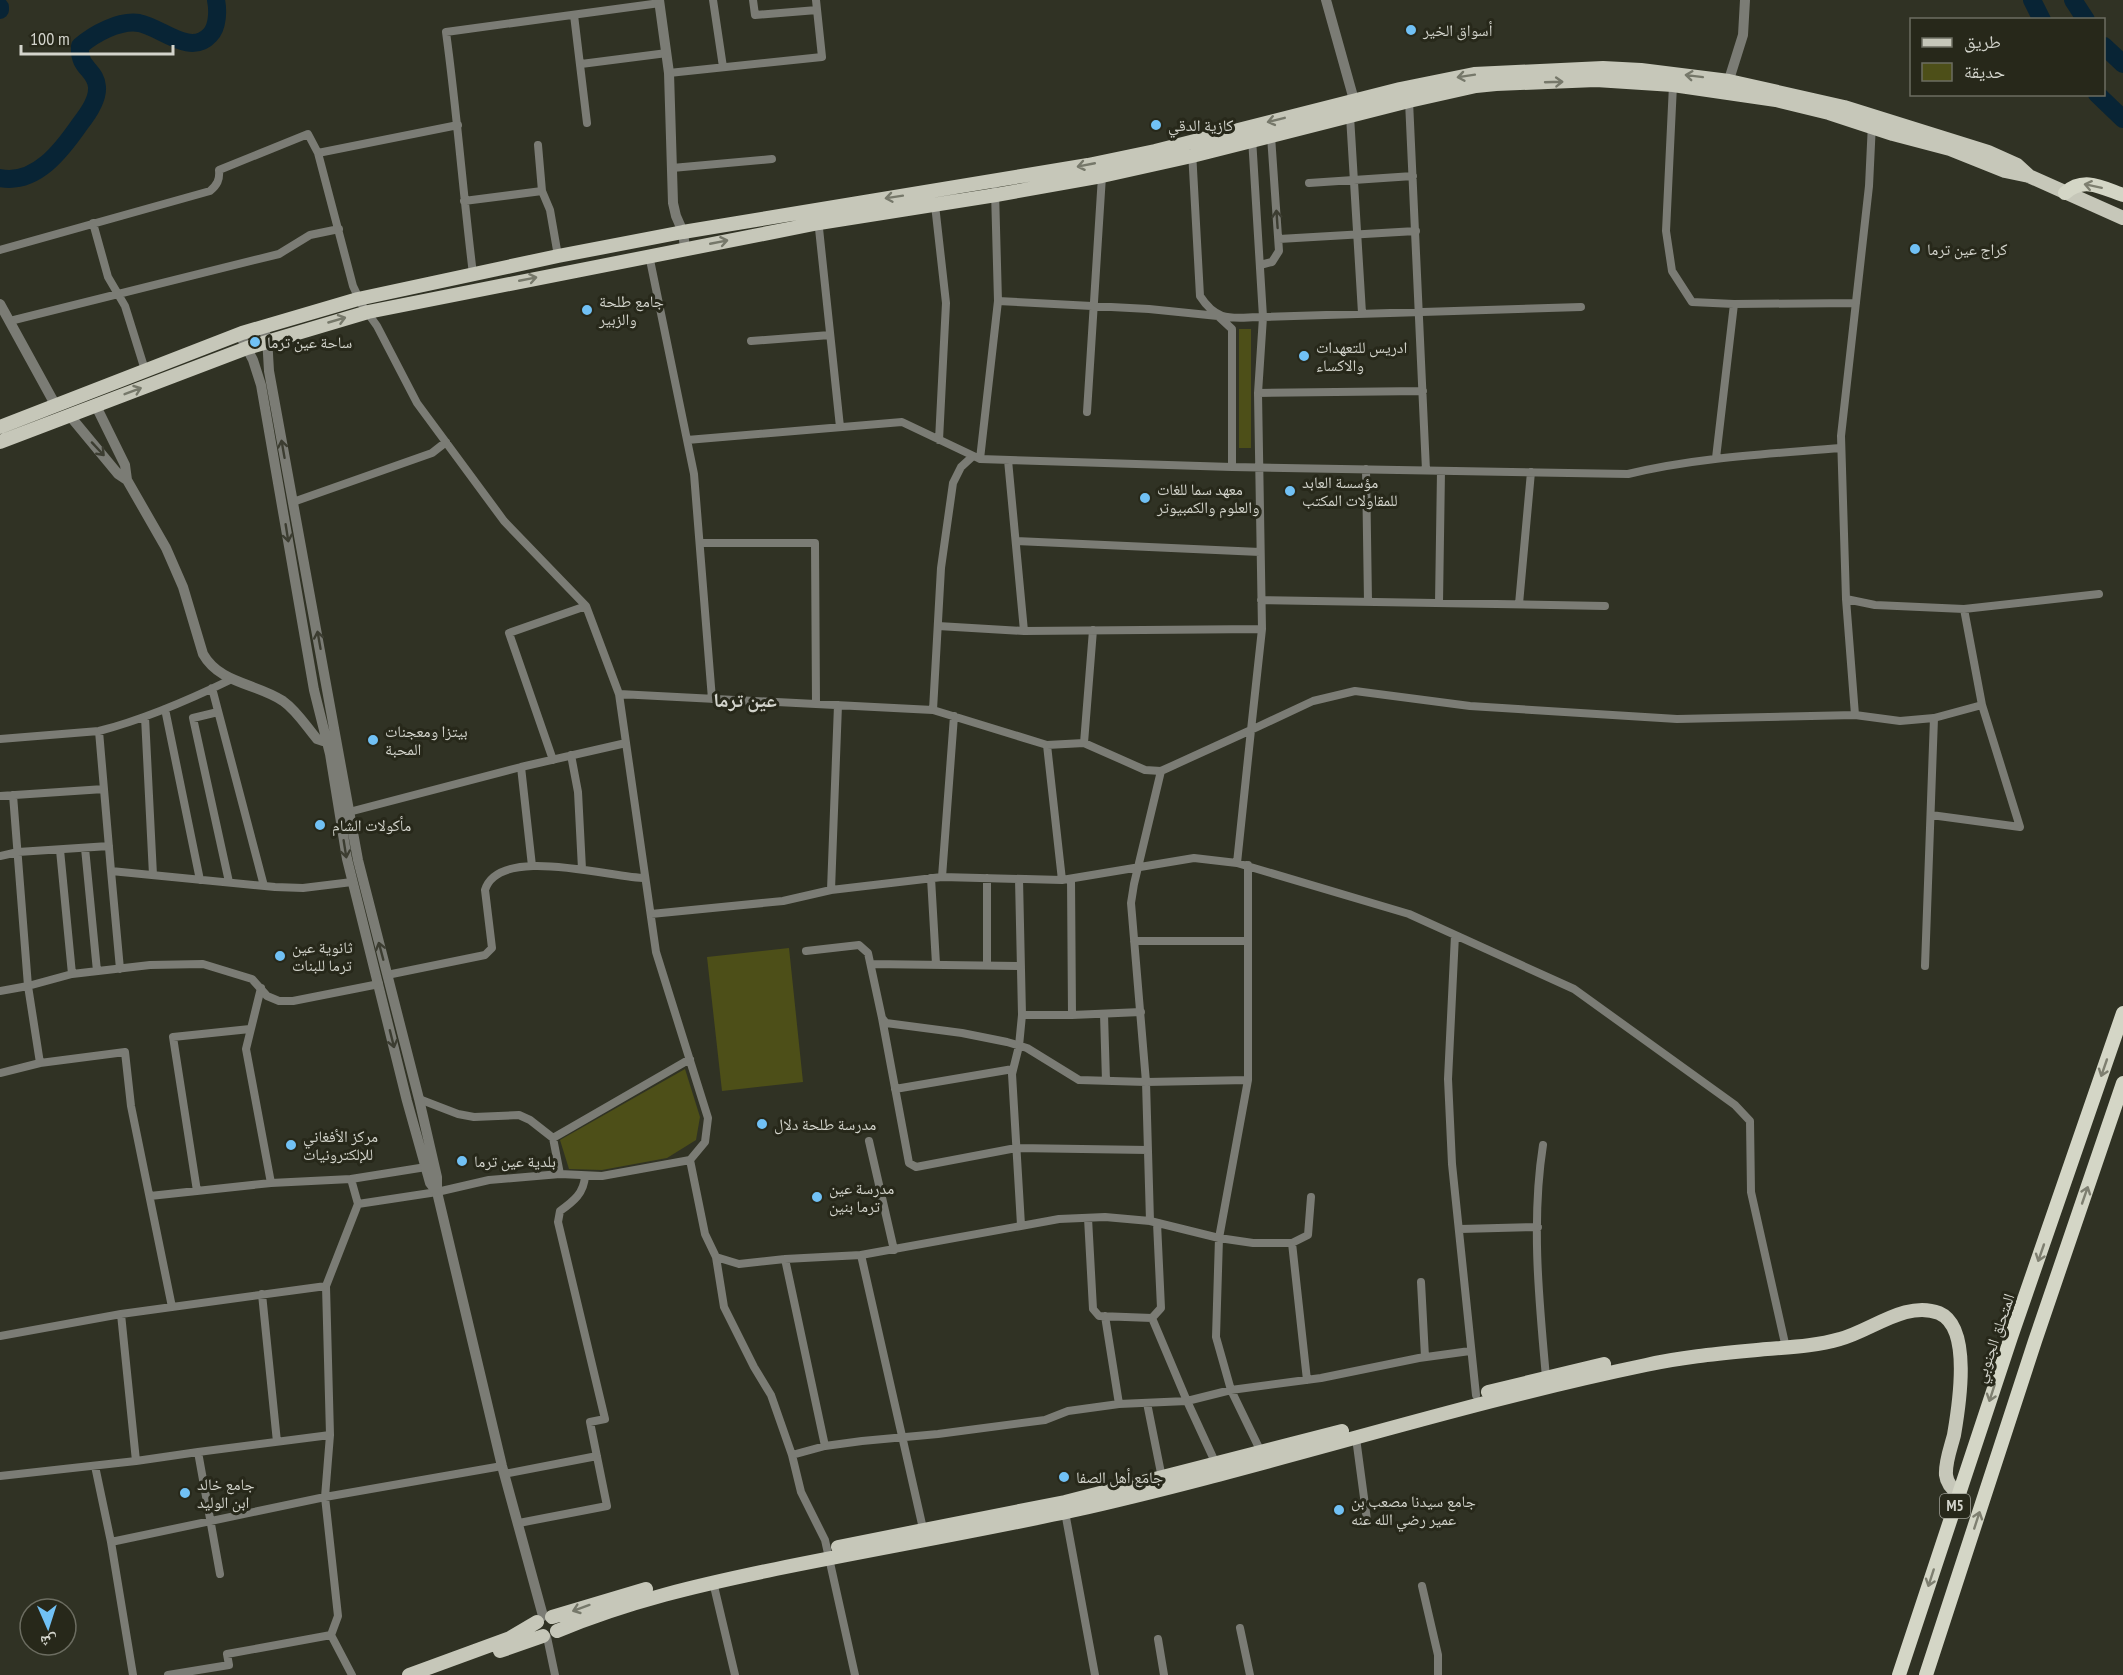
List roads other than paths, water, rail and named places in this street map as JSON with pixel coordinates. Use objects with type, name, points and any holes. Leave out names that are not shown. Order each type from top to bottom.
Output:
[{"type":"highway","points":[[2065,193],[2074,186],[2085,183],[2123,195]]},
{"type":"highway","name":"المتحلق الجنوبي","points":[[1899,1675],[2011,1337],[2123,1013]]},
{"type":"highway","name":"M5","points":[[1926,1675],[2035,1341],[2123,1083]]},
{"type":"main road","points":[[0,442],[247,348],[368,312],[686,248],[818,216],[995,188],[1102,176],[1192,149],[1255,125],[1468,75],[1566,69],[1641,70],[1727,86],[1805,107],[1872,121],[2005,171],[2029,176],[2123,218]]},
{"type":"main road","points":[[0,427],[261,327],[358,298],[558,256],[683,232],[935,205],[1088,165],[1252,140],[1476,86],[1596,80],[1673,86],[1727,86]]},
{"type":"main road","points":[[925,1535],[1162,1478],[1546,1377],[1664,1353],[1785,1343],[1818,1344],[1849,1337],[1894,1315],[1909,1311],[1930,1311],[1946,1317],[1957,1331],[1960,1364],[1958,1406],[1946,1473],[1951,1488],[1959,1494]]},
{"type":"main road","points":[[434,1675],[549,1635],[610,1604],[829,1553],[1065,1512],[1518,1394],[1639,1366],[1785,1343]]},
{"type":"main road","points":[[410,1675],[510,1638],[544,1618],[713,1582],[829,1553]]},
{"type":"main road","points":[[544,1618],[537,1630],[549,1635]]},
{"type":"main road","points":[[544,1618],[557,1623],[549,1635]]},
{"type":"street","points":[[713,0],[723,67]]},
{"type":"street","points":[[753,0],[755,15],[817,10]]},
{"type":"street","points":[[669,73],[822,57],[816,0]]},
{"type":"street","points":[[1326,0],[1354,100]]},
{"type":"street","points":[[1727,86],[1743,35],[1745,0]]},
{"type":"street","points":[[473,274],[446,32],[660,1],[669,73],[674,210],[683,232],[686,248]]},
{"type":"street","points":[[574,15],[587,123]]},
{"type":"street","points":[[581,64],[667,53]]},
{"type":"street","points":[[1673,86],[1666,231],[1672,271],[1692,302],[1856,303]]},
{"type":"street","points":[[1409,101],[1426,470]]},
{"type":"street","points":[[1350,116],[1362,313]]},
{"type":"street","points":[[1855,715],[1846,599],[1841,448],[1869,186],[1872,121]]},
{"type":"street","points":[[318,153],[458,125]]},
{"type":"street","points":[[1237,863],[1262,629],[1258,393],[1263,317],[1252,140],[1255,125]]},
{"type":"street","points":[[0,250],[210,191],[216,186],[219,170],[308,134],[318,153],[353,286],[358,298],[377,326],[417,403],[504,521],[586,606],[619,694],[656,952],[708,1118],[705,1142],[690,1160],[602,1176],[560,1174],[489,1180],[437,1192],[358,1204]]},
{"type":"street","points":[[1260,265],[1275,260],[1279,251],[1271,136]]},
{"type":"street","points":[[538,145],[542,191],[550,210],[558,256]]},
{"type":"street","points":[[1192,149],[1200,296],[1207,306],[1232,329],[1232,467]]},
{"type":"street","points":[[672,168],[772,159]]},
{"type":"street","points":[[1087,412],[1102,176]]},
{"type":"street","points":[[1309,183],[1413,176]]},
{"type":"street","points":[[933,710],[941,568],[953,483],[961,467],[976,457],[998,301],[995,188]]},
{"type":"street","points":[[464,201],[542,191]]},
{"type":"street","points":[[935,205],[946,303],[939,440]]},
{"type":"street","points":[[818,216],[840,427]]},
{"type":"street","points":[[93,223],[108,277],[125,306],[146,370]]},
{"type":"street","points":[[10,321],[279,254],[310,235],[339,229]]},
{"type":"street","points":[[1279,239],[1416,231]]},
{"type":"street","points":[[649,255],[694,474],[712,699]]},
{"type":"street","points":[[998,301],[1263,317],[1581,307]]},
{"type":"street","points":[[0,304],[56,406]]},
{"type":"street","points":[[1716,458],[1734,304]]},
{"type":"street","points":[[261,327],[266,334],[269,371],[330,702],[331,740],[352,882],[430,1184],[437,1192]]},
{"type":"street","points":[[242,333],[243,341],[255,365],[261,385],[317,704],[331,740],[349,812],[361,872],[437,1177],[437,1192],[503,1470],[544,1618]]},
{"type":"street","points":[[751,341],[830,335]]},
{"type":"street","points":[[1258,393],[1423,391]]},
{"type":"street","points":[[96,406],[124,465],[127,480],[166,549],[183,587],[203,654],[208,663],[217,672],[281,700],[293,710],[318,739],[331,740]]},
{"type":"street","points":[[70,416],[118,474],[127,480]]},
{"type":"street","points":[[687,440],[902,422],[976,457],[1008,460],[1258,468],[1629,474],[1665,465],[1716,458],[1841,448]]},
{"type":"street","points":[[293,502],[432,453],[446,442]]},
{"type":"street","points":[[1008,460],[1024,631]]},
{"type":"street","points":[[1366,469],[1368,602]]},
{"type":"street","points":[[1439,603],[1441,471]]},
{"type":"street","points":[[1519,604],[1531,472]]},
{"type":"street","points":[[1016,541],[1260,552]]},
{"type":"street","points":[[700,543],[815,543],[816,704]]},
{"type":"street","points":[[1846,599],[1875,605],[1964,609],[2099,594]]},
{"type":"street","points":[[1261,600],[1605,606]]},
{"type":"street","points":[[553,760],[509,633],[586,606]]},
{"type":"street","points":[[1931,815],[2020,827],[1982,705],[1964,609]]},
{"type":"street","points":[[938,627],[1024,631],[1262,629]]},
{"type":"street","points":[[1084,743],[1093,630]]},
{"type":"street","points":[[0,739],[99,731],[145,717],[232,679]]},
{"type":"street","points":[[212,688],[264,886]]},
{"type":"street","points":[[619,694],[933,710],[1047,745],[1084,743],[1145,770],[1161,771],[1313,701],[1355,691],[1470,706],[1677,719],[1855,715],[1900,721],[1934,718],[1982,705]]},
{"type":"street","points":[[317,704],[325,711],[330,702]]},
{"type":"street","points":[[831,890],[838,705]]},
{"type":"street","points":[[165,709],[200,880]]},
{"type":"street","points":[[218,712],[193,718],[229,882]]},
{"type":"street","points":[[942,877],[954,716]]},
{"type":"street","points":[[145,717],[153,875]]},
{"type":"street","points":[[1925,966],[1934,718]]},
{"type":"street","points":[[99,731],[120,969]]},
{"type":"street","points":[[349,812],[521,767],[626,743]]},
{"type":"street","points":[[1047,745],[1066,880],[1072,1015]]},
{"type":"street","points":[[570,755],[578,792],[582,869]]},
{"type":"street","points":[[521,767],[532,866]]},
{"type":"street","points":[[1152,1318],[1161,1308],[1148,1150],[1141,1012],[1131,903],[1161,771]]},
{"type":"street","points":[[0,796],[104,789]]},
{"type":"street","points":[[13,795],[28,986],[40,1063]]},
{"type":"street","points":[[0,856],[18,852],[109,846]]},
{"type":"street","points":[[85,848],[98,971]]},
{"type":"street","points":[[60,850],[72,974]]},
{"type":"street","points":[[651,914],[783,901],[831,890],[942,877],[1066,880],[1194,858],[1248,865],[1409,914],[1574,989],[1735,1105],[1750,1121],[1750,1192],[1785,1343]]},
{"type":"street","points":[[1248,865],[1248,1080],[1219,1238],[1216,1338],[1231,1390],[1261,1452]]},
{"type":"street","points":[[387,975],[485,955],[492,948],[485,890],[488,881],[495,874],[532,866],[568,866],[630,878],[645,878]]},
{"type":"street","points":[[111,871],[303,888],[352,882]]},
{"type":"street","points":[[931,878],[936,964]]},
{"type":"street","points":[[987,878],[987,965]]},
{"type":"street","points":[[1019,879],[1022,1015],[1019,1046],[1012,1074],[1021,1226]]},
{"type":"street","points":[[1455,935],[1448,1079],[1452,1164],[1476,1395]]},
{"type":"street","points":[[1134,941],[1248,941]]},
{"type":"street","points":[[806,951],[859,945],[868,953],[909,1163],[916,1167],[1016,1148],[1148,1150]]},
{"type":"street","points":[[0,992],[72,974],[203,964],[252,979],[267,996],[279,1001],[293,1002],[379,984]]},
{"type":"street","points":[[871,964],[1021,966]]},
{"type":"street","points":[[261,988],[246,1049],[271,1183]]},
{"type":"street","points":[[1022,1015],[1141,1012]]},
{"type":"street","points":[[1104,1014],[1106,1081]]},
{"type":"street","points":[[882,1018],[886,1023],[962,1033],[1027,1048],[1079,1080],[1146,1082],[1248,1080]]},
{"type":"street","points":[[197,1191],[173,1036],[250,1029]]},
{"type":"street","points":[[0,1073],[40,1063],[125,1052],[131,1106],[172,1307]]},
{"type":"street","points":[[553,1138],[690,1059]]},
{"type":"street","points":[[895,1089],[1013,1069]]},
{"type":"street","points":[[418,1099],[466,1116],[519,1115],[530,1120],[553,1138],[560,1174]]},
{"type":"street","points":[[869,1141],[894,1250]]},
{"type":"street","points":[[1544,1145],[1538,1179],[1538,1282],[1546,1377]]},
{"type":"street","points":[[690,1160],[705,1234],[716,1257],[724,1307],[754,1367],[771,1395],[792,1455],[801,1492],[814,1515],[829,1553],[855,1675]]},
{"type":"street","points":[[150,1197],[271,1183],[351,1179],[426,1167]]},
{"type":"street","points":[[519,1523],[607,1506],[590,1422],[604,1419],[558,1222],[560,1211],[577,1199],[585,1184],[585,1176]]},
{"type":"street","points":[[351,1179],[358,1204],[326,1286],[330,1435],[325,1497],[338,1616],[331,1635],[352,1675]]},
{"type":"street","points":[[716,1257],[739,1264],[861,1255],[1059,1219],[1105,1217],[1153,1222],[1219,1238],[1292,1243],[1308,1235],[1311,1197]]},
{"type":"street","points":[[1088,1218],[1093,1310],[1099,1316],[1152,1318]]},
{"type":"street","points":[[1460,1229],[1538,1227]]},
{"type":"street","points":[[1292,1243],[1307,1380]]},
{"type":"street","points":[[861,1255],[925,1535]]},
{"type":"street","points":[[785,1259],[825,1446]]},
{"type":"street","points":[[1421,1282],[1425,1358]]},
{"type":"street","points":[[0,1336],[121,1314],[326,1286]]},
{"type":"street","points":[[262,1294],[276,1442]]},
{"type":"street","points":[[121,1314],[136,1461]]},
{"type":"street","points":[[1105,1316],[1119,1404]]},
{"type":"street","points":[[1152,1318],[1216,1464]]},
{"type":"street","points":[[792,1455],[825,1446],[1045,1420],[1068,1411],[1119,1404],[1187,1401],[1231,1390],[1307,1380],[1470,1351]]},
{"type":"street","points":[[1146,1403],[1162,1478]]},
{"type":"street","points":[[0,1476],[136,1461],[330,1435]]},
{"type":"street","points":[[1356,1438],[1367,1520]]},
{"type":"street","points":[[198,1452],[220,1575]]},
{"type":"street","points":[[111,1542],[325,1497],[597,1456]]},
{"type":"street","points":[[95,1466],[134,1675]]},
{"type":"street","points":[[1065,1512],[1095,1675]]},
{"type":"street","points":[[713,1582],[735,1675]]},
{"type":"street","points":[[1422,1586],[1437,1655],[1438,1675]]},
{"type":"street","points":[[1240,1628],[1250,1675]]},
{"type":"street","points":[[168,1675],[229,1665],[227,1654],[331,1635]]},
{"type":"street","points":[[549,1635],[555,1675]]},
{"type":"street","points":[[1158,1639],[1164,1675]]},
{"type":"waterway","points":[[0,178],[13,179],[25,176],[47,163],[65,144],[89,111],[96,97],[97,87],[94,76],[82,60],[80,46],[107,29],[131,23],[148,26],[185,42],[202,41],[215,28],[216,0]]},
{"type":"waterway","points":[[2032,0],[2041,18]]},
{"type":"waterway","points":[[2073,0],[2085,18]]},
{"type":"waterway","points":[[2105,47],[2123,64]]},
{"type":"waterway","points":[[2099,96],[2123,119]]},
{"type":"place","name":"أسواق الخير","points":[[1411,30]]},
{"type":"place","name":"كازية الدقي","points":[[1156,125]]},
{"type":"place","name":"كراج عين ترما","points":[[1915,249]]},
{"type":"place","name":"جامع طلحة والزبير","points":[[587,310]]},
{"type":"place","name":"ساحة عين ترما","points":[[255,342]]},
{"type":"place","name":"ادريس للتعهدات والاكساء","points":[[1304,356]]},
{"type":"place","name":"مؤسسة العابد للمقاولات المكتب","points":[[1290,491]]},
{"type":"place","name":"معهد سما للغات والعلوم والكمبيوتر","points":[[1145,498]]},
{"type":"place","name":"بيتزا ومعجنات المحبة","points":[[373,740]]},
{"type":"place","name":"مأكولات الشام","points":[[320,825]]},
{"type":"place","name":"ثانوية عين ترما للبنات","points":[[280,956]]},
{"type":"place","name":"مدرسة طلحة دلال","points":[[762,1124]]},
{"type":"place","name":"مركز الأفغاني للإلكترونيات","points":[[291,1145]]},
{"type":"place","name":"بلدية عين ترما","points":[[462,1161]]},
{"type":"place","name":"مدرسة عين ترما بنين","points":[[817,1197]]},
{"type":"place","name":"جامع أهل الصفا","points":[[1064,1477]]},
{"type":"place","name":"جامع خالد ابن الوليد","points":[[185,1493]]},
{"type":"place","name":"جامع سيدنا مصعب بن عمير رضي الله عنه","points":[[1339,1510]]},
{"type":"district","name":"عين ترما","points":[[745,700]]}]
